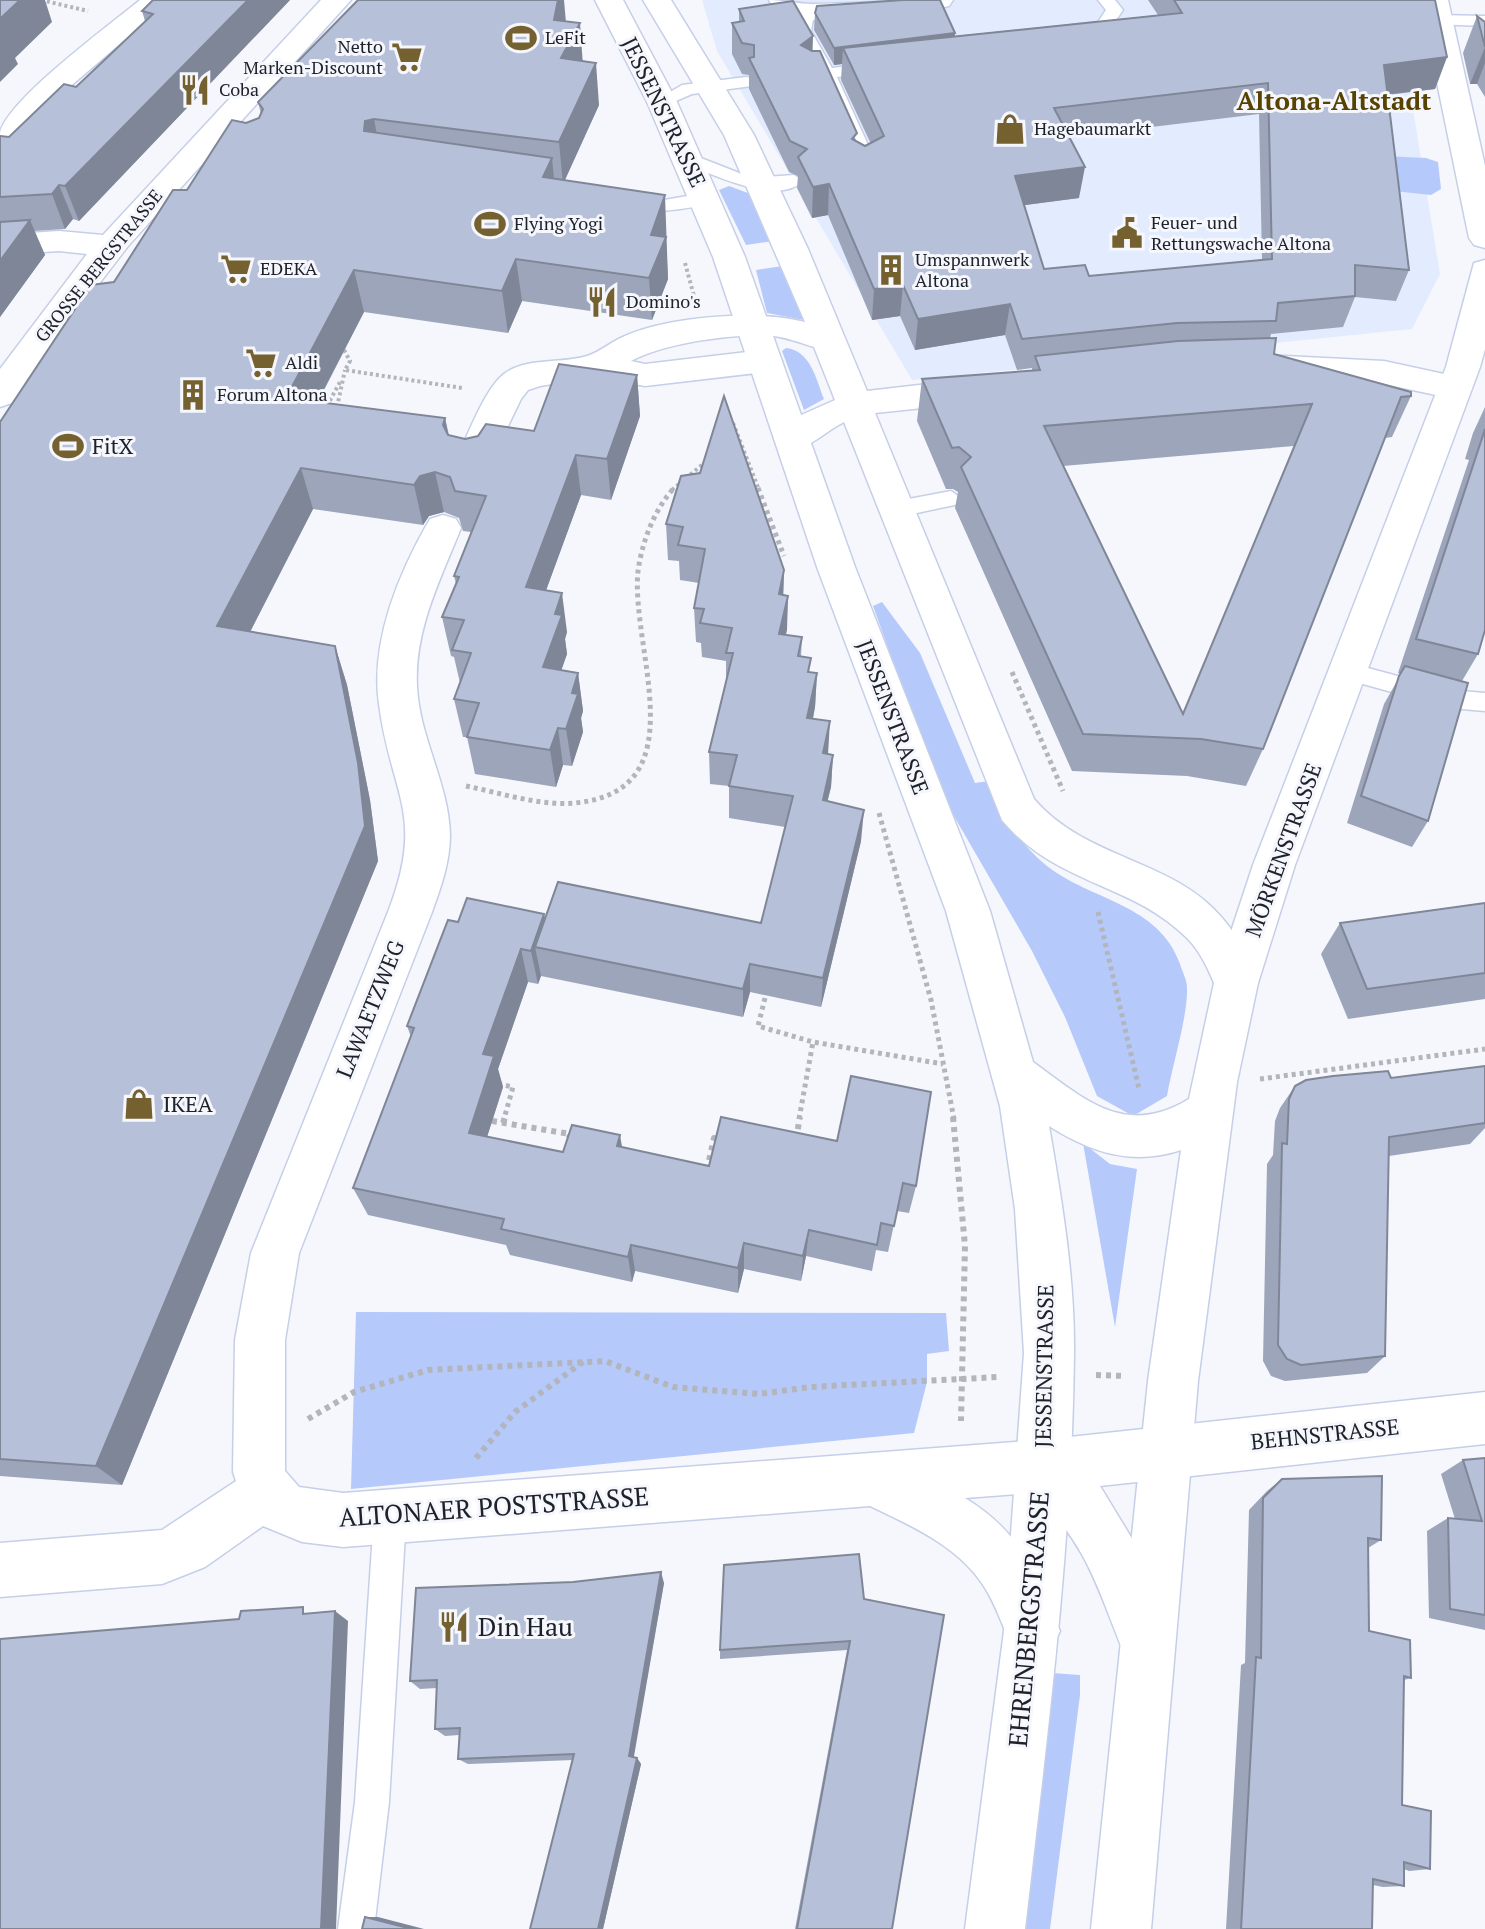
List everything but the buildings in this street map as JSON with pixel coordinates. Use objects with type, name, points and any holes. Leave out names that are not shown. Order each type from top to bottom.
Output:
[{"type":"street","points":[[0,155],[10,126],[66,74],[157,0]]},
{"type":"street","name":"GROSSE BERGSTRASSE","points":[[0,395],[62,305],[111,246],[218,144],[337,0]]},
{"type":"street","name":"JESSENSTRASSE","points":[[609,0],[662,102],[705,199],[753,325],[836,567],[968,911],[1015,1075],[1039,1209],[1046,1287],[1048,1373],[1042,1466]]},
{"type":"street","name":"JESSENSTRASSE","points":[[657,0],[711,85],[763,186],[856,405],[1017,808],[1028,826],[1087,864],[1152,890],[1179,905],[1210,934],[1236,983]]},
{"type":"street","points":[[791,6],[939,0]]},
{"type":"street","points":[[1436,10],[1478,173],[1485,238]]},
{"type":"street","points":[[0,245],[59,241],[111,246]]},
{"type":"street","name":"MÖRKENSTRASSE","points":[[1165,1451],[1211,1097],[1236,983],[1274,865],[1455,387],[1474,331],[1485,270]]},
{"type":"street","points":[[62,305],[102,312]]},
{"type":"street","points":[[595,366],[638,343],[702,330],[772,325],[828,339]]},
{"type":"street","points":[[472,465],[506,395],[516,382],[534,375],[595,366],[645,375],[765,361]]},
{"type":"street","points":[[1227,365],[1376,371],[1419,376],[1455,387]]},
{"type":"street","points":[[792,439],[827,412],[856,405],[1012,387]]},
{"type":"street","name":"LAWAETZWEG","points":[[262,1470],[260,1340],[275,1253],[414,900],[427,853],[428,821],[399,705],[397,663],[406,617],[443,528]]},
{"type":"street","points":[[1015,1075],[1075,1119],[1115,1136],[1143,1139],[1165,1135],[1211,1097]]},
{"type":"street","name":"BEHNSTRASSE","points":[[1042,1466],[1485,1418]]},
{"type":"street","name":"EHRENBERGSTRASSE","points":[[1121,1929],[1165,1451]]},
{"type":"street","name":"ALTONAER POSTSTRASSE","points":[[262,1470],[278,1506],[312,1518],[343,1520],[1042,1466]]},
{"type":"street","name":"EHRENBERGSTRASSE","points":[[1042,1466],[1086,1507],[1105,1534],[1122,1569],[1146,1640]]},
{"type":"street","name":"EHRENBERGSTRASSE","points":[[995,1929],[1032,1631],[1042,1466]]},
{"type":"street","points":[[0,1570],[162,1557],[196,1542],[262,1470]]},
{"type":"street","points":[[872,1478],[952,1521],[985,1546],[1004,1568],[1032,1631]]},
{"type":"lane","points":[[1060,31],[1103,26],[1115,10],[1106,0]]},
{"type":"lane","points":[[791,6],[866,170]]},
{"type":"lane","points":[[1436,10],[1485,21]]},
{"type":"lane","points":[[820,74],[901,65]]},
{"type":"lane","points":[[662,102],[680,92],[746,82]]},
{"type":"lane","points":[[688,158],[731,178],[763,186],[794,181]]},
{"type":"lane","points":[[617,200],[664,206],[705,199]]},
{"type":"lane","points":[[898,509],[951,499]]},
{"type":"lane","points":[[1349,672],[1450,699],[1485,702]]},
{"type":"lane","points":[[356,1929],[372,1802],[390,1517]]},
{"type":"path","points":[[664,206],[686,264],[702,330]]},
{"type":"path","points":[[321,417],[350,361],[344,350]]},
{"type":"path","points":[[712,369],[789,570]]},
{"type":"path","points":[[345,370],[506,395]]},
{"type":"path","points":[[337,407],[340,382]]},
{"type":"path","points":[[734,453],[744,450]]},
{"type":"path","points":[[424,807],[460,784],[576,803],[602,798],[627,784],[645,757],[653,716],[639,598],[638,574],[645,546],[663,498],[673,484],[688,470],[723,455]]},
{"type":"path","points":[[878,809],[918,940],[943,1064],[962,1191],[964,1379],[958,1472]]},
{"type":"path","points":[[765,998],[758,1026],[813,1042],[943,1064]]},
{"type":"path","points":[[793,1153],[813,1042]]},
{"type":"path","points":[[1211,1097],[1276,1078],[1485,1049]]},
{"type":"path","points":[[493,1083],[513,1087],[503,1123]]},
{"type":"path","points":[[492,1121],[570,1134],[568,1143]]},
{"type":"path","points":[[692,1170],[707,1173],[714,1138],[727,1141]]},
{"type":"path","points":[[468,1467],[515,1412],[585,1361]]},
{"type":"path","points":[[262,1470],[354,1392],[428,1370],[605,1361],[673,1387],[759,1394],[810,1387],[1048,1373]]},
{"type":"shaded area","points":[[702,0],[1395,0],[1440,274],[1412,329],[912,380],[717,51]]},
{"type":"shaded area","points":[[1384,156],[1426,158],[1438,162],[1441,189],[1431,195],[1385,190]]},
{"type":"shaded area","points":[[729,186],[756,196],[780,240],[746,245],[719,190]]},
{"type":"shaded area","points":[[790,265],[804,320],[767,313],[756,270]]},
{"type":"shaded area","points":[[786,348],[807,360],[824,399],[804,410],[782,351]]},
{"type":"shaded area","points":[[882,602],[920,653],[975,783],[990,781],[1019,838],[1047,866],[1065,878],[1141,916],[1157,928],[1180,964],[1187,985],[1187,999],[1167,1096],[1133,1116],[1097,1096],[1065,1017],[1032,951],[940,792],[873,606]]},
{"type":"shaded area","points":[[1083,1143],[1110,1164],[1137,1169],[1115,1327]]},
{"type":"shaded area","points":[[356,1312],[946,1313],[949,1351],[927,1354],[927,1382],[914,1433],[351,1489]]},
{"type":"shaded area","points":[[1052,1673],[1080,1675],[1080,1695],[1050,1929],[1024,1929]]},
{"type":"place","name":"LeFit","points":[[521,38]]},
{"type":"place","name":"Netto Marken-Discount","points":[[407,57]]},
{"type":"place","name":"Coba","points":[[195,90]]},
{"type":"place","name":"Hagebaumarkt","points":[[1010,129]]},
{"type":"place","name":"Flying Yogi","points":[[490,224]]},
{"type":"place","name":"Feuer- und Rettungswache Altona","points":[[1127,233]]},
{"type":"place","name":"EDEKA","points":[[236,269]]},
{"type":"place","name":"Umspannwerk Altona","points":[[891,270]]},
{"type":"place","name":"Domino's","points":[[602,302]]},
{"type":"place","name":"Aldi","points":[[261,363]]},
{"type":"place","name":"Forum Altona","points":[[193,395]]},
{"type":"place","name":"FitX","points":[[68,446]]},
{"type":"place","name":"IKEA","points":[[139,1104]]},
{"type":"place","name":"Din Hau","points":[[454,1627]]},
{"type":"district","name":"Altona-Altstadt","points":[[1334,101]]}]
